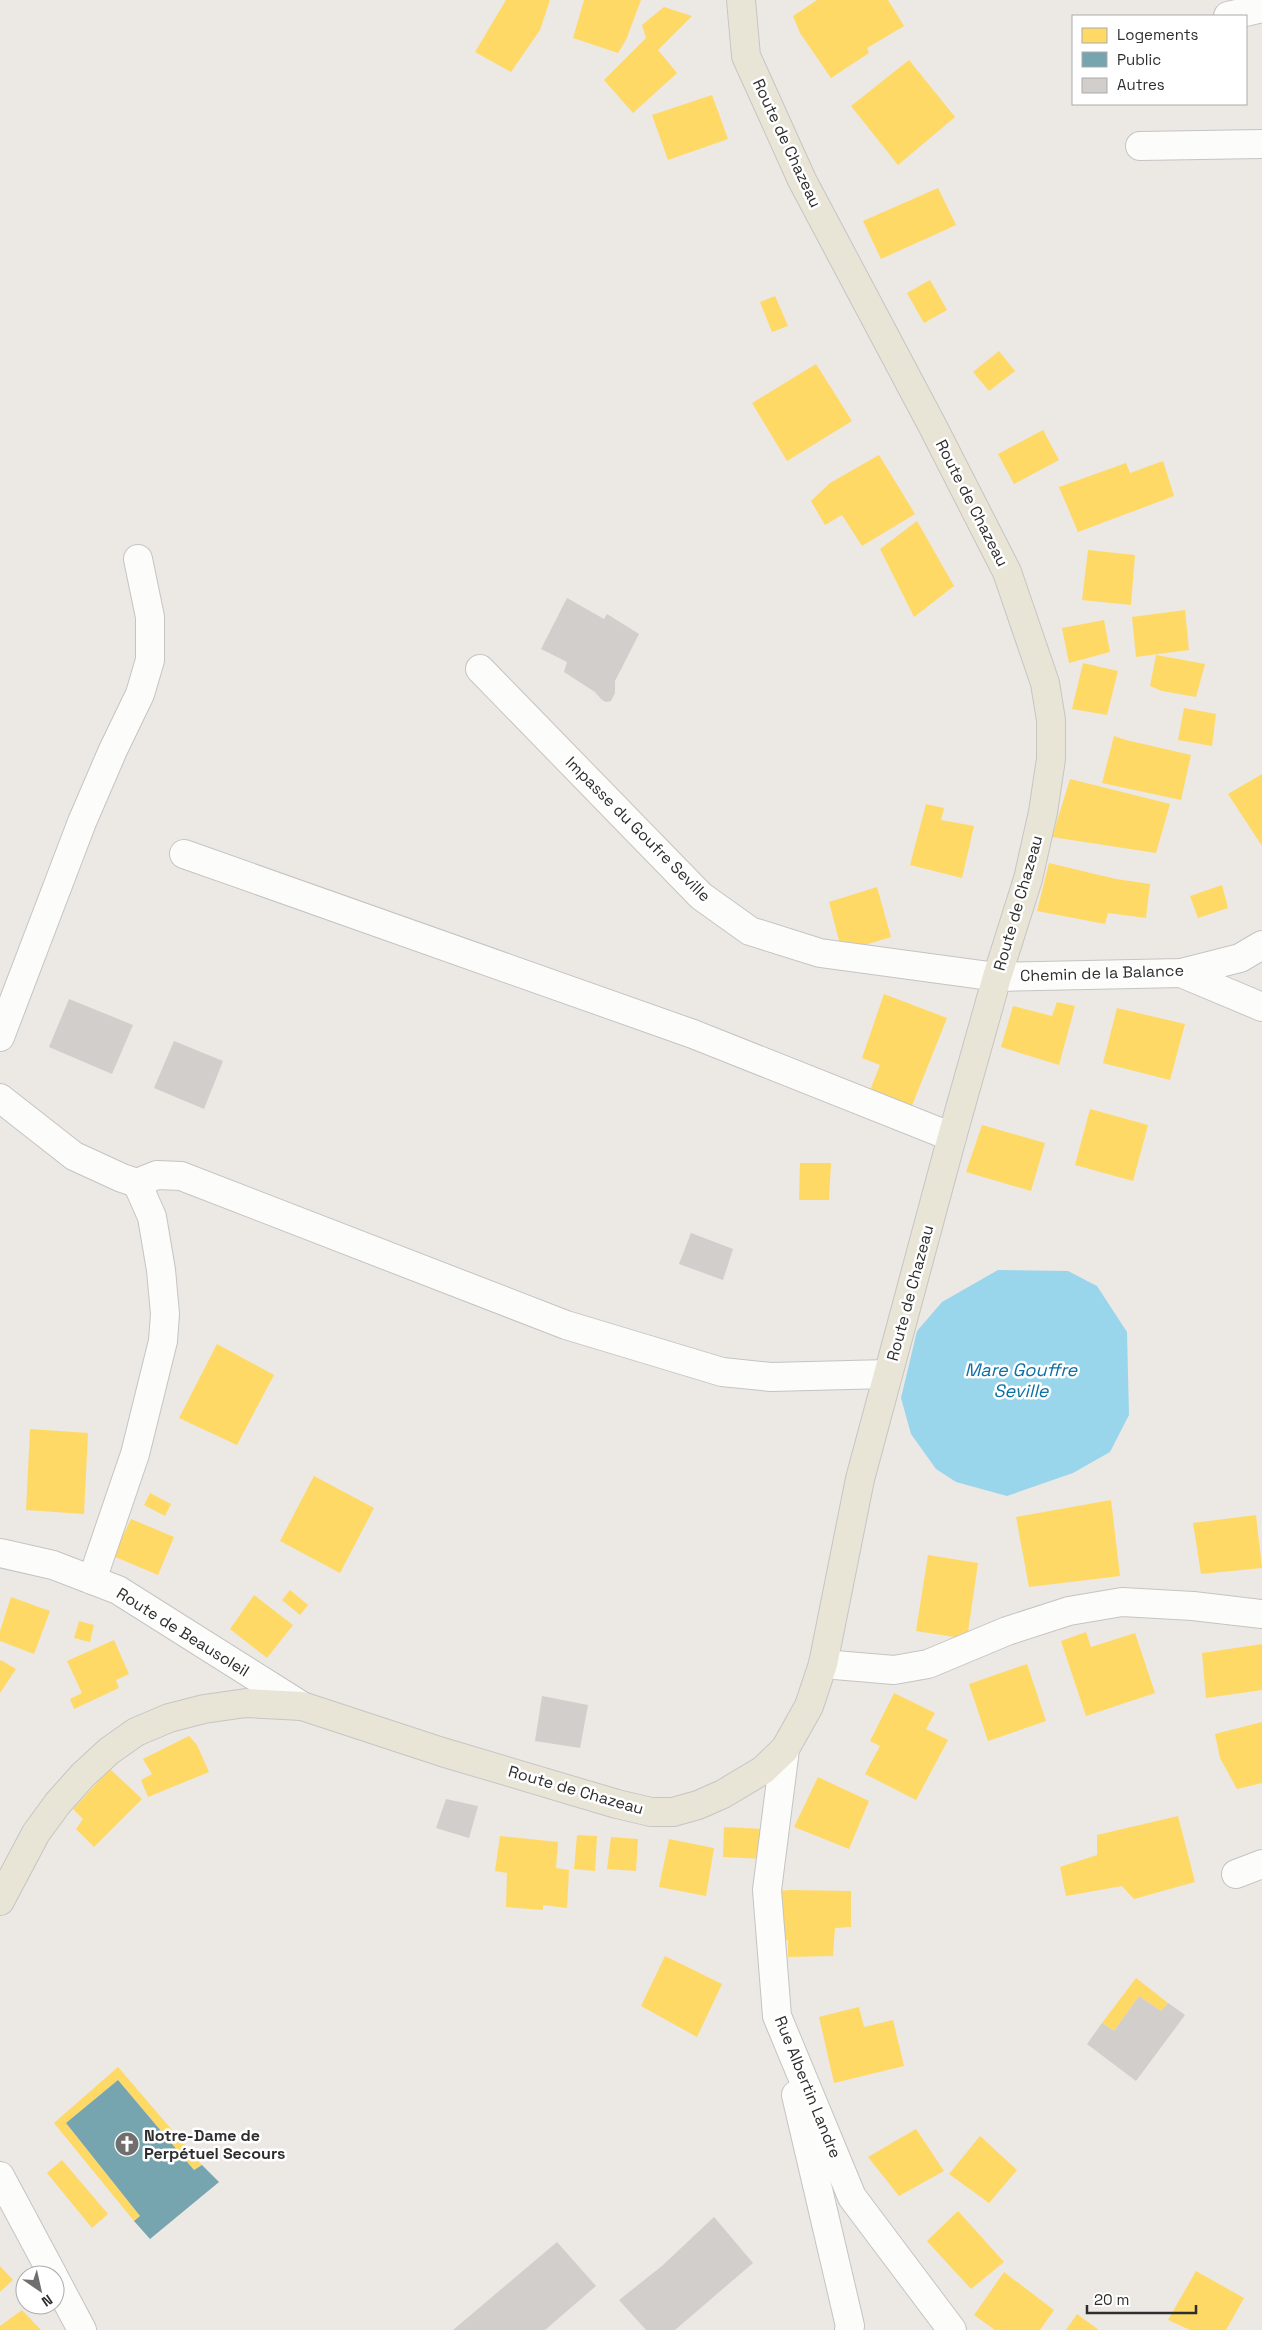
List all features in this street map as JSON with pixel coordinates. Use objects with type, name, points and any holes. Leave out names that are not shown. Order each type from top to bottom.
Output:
[{"type":"main road","name":"Route de Chazeau","points":[[0,1901],[36,1833],[58,1803],[109,1751],[136,1732],[169,1718],[204,1709],[246,1704],[302,1706],[442,1752],[618,1804],[651,1812],[673,1812],[723,1794],[763,1770],[786,1749],[810,1706],[822,1664],[860,1479],[952,1137],[997,977],[1028,879],[1043,812],[1051,759],[1051,720],[1045,683],[1007,572],[932,425],[802,180],[746,56],[736,1]]},
{"type":"street","points":[[1232,15],[1262,8]]},
{"type":"street","points":[[1140,146],[1262,144]]},
{"type":"street","points":[[0,1037],[82,822],[140,694],[150,660],[150,617],[138,559]]},
{"type":"street","name":"Impasse du Goufre Seville","points":[[480,669],[701,896],[750,931],[820,953],[997,977]]},
{"type":"street","points":[[184,854],[693,1034],[952,1137]]},
{"type":"street","name":"Chemin de la Balance","points":[[997,977],[1181,973],[1240,958],[1262,945]]},
{"type":"street","points":[[1181,973],[1262,1007]]},
{"type":"street","points":[[0,1098],[74,1156],[137,1183],[152,1217],[161,1270],[165,1314],[164,1341],[135,1454],[92,1580]]},
{"type":"street","points":[[137,1183],[157,1175],[181,1176],[566,1325],[722,1372],[771,1377],[888,1374]]},
{"type":"street","name":"Route de Beausoleil","points":[[0,1553],[53,1565],[118,1590],[302,1706]]},
{"type":"street","points":[[822,1664],[894,1670],[928,1664],[1007,1631],[1069,1611],[1122,1602],[1193,1606],[1262,1614]]},
{"type":"street","name":"Rue Albertin Landre","points":[[786,1749],[767,1890],[777,2016],[852,2197],[952,2330]]},
{"type":"street","points":[[1236,1874],[1262,1864]]},
{"type":"street","points":[[777,2016],[850,2326],[849,2330]]},
{"type":"street","points":[[0,2176],[48,2265]]},
{"type":"street","points":[[65,2298],[82,2330]]},
{"type":"water","name":"Mare Gouffre Seville","points":[[998,1270],[1068,1271],[1097,1286],[1127,1332],[1129,1415],[1110,1452],[1073,1473],[1007,1496],[956,1482],[936,1469],[911,1434],[901,1398],[917,1331],[942,1302]]},
{"type":"building: Logements","points":[[506,0],[550,0],[540,30],[511,72],[475,52]]},
{"type":"building: Logements","points":[[584,0],[641,0],[626,40],[618,53],[573,38]]},
{"type":"building: Logements","points":[[817,0],[888,0],[904,26],[867,48],[869,53],[831,78],[800,33],[793,16]]},
{"type":"building: Logements","points":[[664,7],[692,16],[658,50],[677,73],[633,113],[604,80],[646,38],[642,25]]},
{"type":"building: Logements","points":[[909,60],[955,117],[898,165],[851,106]]},
{"type":"building: Logements","points":[[712,95],[728,139],[668,160],[652,115]]},
{"type":"building: Logements","points":[[938,188],[956,225],[881,259],[863,221]]},
{"type":"building: Logements","points":[[930,280],[947,310],[924,323],[907,293]]},
{"type":"building: Logements","points":[[775,296],[788,326],[772,332],[760,302]]},
{"type":"building: Logements","points":[[999,351],[1015,371],[989,391],[973,372]]},
{"type":"building: Logements","points":[[816,364],[852,421],[787,461],[752,403]]},
{"type":"building: Logements","points":[[1043,430],[1059,460],[1014,484],[998,454]]},
{"type":"building: Logements","points":[[879,455],[915,514],[862,546],[842,515],[825,525],[811,501],[830,483]]},
{"type":"building: Logements","points":[[1163,461],[1174,496],[1078,532],[1059,487],[1126,463],[1130,473]]},
{"type":"building: Logements","points":[[917,521],[954,586],[914,617],[880,549]]},
{"type":"building: Logements","points":[[1088,550],[1135,555],[1131,605],[1082,600]]},
{"type":"building: Logements","points":[[1185,610],[1189,650],[1136,657],[1132,617]]},
{"type":"building: Logements","points":[[1104,620],[1110,652],[1069,663],[1062,628]]},
{"type":"building: Logements","points":[[1156,655],[1205,664],[1196,697],[1162,691],[1150,686]]},
{"type":"building: Logements","points":[[1083,663],[1118,671],[1107,715],[1072,709]]},
{"type":"building: Logements","points":[[1184,708],[1216,714],[1212,746],[1178,740]]},
{"type":"building: Logements","points":[[1114,736],[1191,755],[1181,800],[1102,783]]},
{"type":"building: Logements","points":[[1262,774],[1262,846],[1228,794]]},
{"type":"building: Logements","points":[[1070,779],[1170,804],[1156,853],[1052,837]]},
{"type":"building: Logements","points":[[926,804],[944,808],[941,820],[974,826],[962,878],[910,865]]},
{"type":"building: Logements","points":[[1049,863],[1116,879],[1150,884],[1146,918],[1108,913],[1105,924],[1037,911]]},
{"type":"building: Logements","points":[[1222,885],[1228,908],[1198,918],[1190,896]]},
{"type":"building: Logements","points":[[877,887],[891,937],[842,952],[829,902]]},
{"type":"building: Logements","points":[[884,994],[947,1018],[911,1108],[869,1093],[880,1065],[862,1058]]},
{"type":"building: Logements","points":[[1057,1002],[1075,1006],[1059,1065],[1001,1047],[1013,1006],[1052,1016]]},
{"type":"building: Logements","points":[[1117,1008],[1185,1024],[1170,1080],[1103,1063]]},
{"type":"building: Logements","points":[[1090,1109],[1148,1125],[1133,1181],[1075,1165]]},
{"type":"building: Logements","points":[[982,1125],[1045,1143],[1031,1191],[966,1172]]},
{"type":"building: Logements","points":[[800,1163],[831,1163],[829,1200],[799,1200]]},
{"type":"building: Logements","points":[[217,1344],[274,1375],[237,1445],[179,1418]]},
{"type":"building: Logements","points":[[30,1429],[88,1433],[84,1514],[26,1510]]},
{"type":"building: Logements","points":[[314,1476],[374,1508],[340,1573],[280,1541]]},
{"type":"building: Logements","points":[[150,1493],[171,1504],[165,1516],[144,1505]]},
{"type":"building: Logements","points":[[1111,1500],[1120,1576],[1029,1587],[1016,1517]]},
{"type":"building: Logements","points":[[1256,1515],[1262,1568],[1201,1574],[1193,1523]]},
{"type":"building: Logements","points":[[131,1519],[174,1537],[158,1575],[113,1556]]},
{"type":"building: Logements","points":[[928,1555],[978,1563],[967,1639],[916,1631]]},
{"type":"building: Logements","points":[[290,1590],[308,1605],[300,1615],[282,1600]]},
{"type":"building: Logements","points":[[254,1595],[293,1625],[267,1658],[230,1629]]},
{"type":"building: Logements","points":[[11,1597],[50,1611],[34,1654],[0,1641],[0,1631]]},
{"type":"building: Logements","points":[[79,1621],[94,1625],[90,1642],[74,1638]]},
{"type":"building: Logements","points":[[1086,1632],[1091,1647],[1135,1633],[1155,1693],[1086,1716],[1061,1641]]},
{"type":"building: Logements","points":[[114,1640],[129,1674],[116,1680],[119,1688],[74,1709],[70,1699],[82,1693],[67,1661]]},
{"type":"building: Logements","points":[[1262,1644],[1262,1690],[1206,1698],[1202,1653]]},
{"type":"building: Logements","points":[[0,1661],[16,1669],[0,1693]]},
{"type":"building: Logements","points":[[1027,1664],[1046,1721],[988,1741],[969,1684]]},
{"type":"building: Logements","points":[[894,1693],[935,1713],[926,1729],[948,1740],[916,1800],[865,1774],[880,1746],[870,1741]]},
{"type":"building: Logements","points":[[1262,1722],[1262,1783],[1237,1789],[1220,1758],[1215,1734]]},
{"type":"building: Logements","points":[[189,1736],[197,1745],[209,1772],[148,1797],[141,1780],[152,1774],[143,1759]]},
{"type":"building: Logements","points":[[110,1769],[142,1799],[94,1847],[76,1829],[83,1819],[73,1809]]},
{"type":"building: Logements","points":[[818,1777],[869,1801],[849,1849],[794,1827]]},
{"type":"building: Logements","points":[[1178,1816],[1195,1882],[1134,1899],[1122,1886],[1066,1896],[1060,1867],[1097,1855],[1097,1835]]},
{"type":"building: Logements","points":[[724,1827],[765,1829],[764,1859],[723,1857]]},
{"type":"building: Logements","points":[[577,1835],[597,1836],[595,1871],[574,1869]]},
{"type":"building: Logements","points":[[500,1836],[558,1842],[556,1868],[569,1870],[567,1908],[543,1905],[543,1910],[506,1907],[507,1873],[495,1871]]},
{"type":"building: Logements","points":[[611,1837],[638,1839],[636,1871],[607,1869]]},
{"type":"building: Logements","points":[[669,1839],[714,1848],[706,1896],[659,1887]]},
{"type":"building: Logements","points":[[778,1891],[851,1891],[851,1927],[835,1928],[833,1956],[788,1957],[788,1940],[775,1941]]},
{"type":"building: Logements","points":[[665,1956],[722,1984],[697,2037],[641,2006]]},
{"type":"building: Logements","points":[[1136,1978],[1168,2003],[1161,2011],[1139,1996],[1114,2031],[1102,2023]]},
{"type":"building: Logements","points":[[859,2007],[864,2027],[893,2020],[904,2066],[834,2083],[819,2017]]},
{"type":"building: Logements","points":[[118,2067],[202,2165],[194,2170],[118,2080],[66,2123],[140,2216],[134,2221],[54,2123]]},
{"type":"building: Logements","points":[[916,2129],[944,2171],[899,2196],[868,2157]]},
{"type":"building: Logements","points":[[980,2136],[1017,2170],[989,2203],[949,2174]]},
{"type":"building: Logements","points":[[62,2160],[108,2214],[92,2228],[47,2173]]},
{"type":"building: Logements","points":[[958,2211],[1004,2262],[971,2289],[927,2241]]},
{"type":"building: Logements","points":[[0,2266],[13,2280],[0,2292]]},
{"type":"building: Logements","points":[[1196,2271],[1244,2298],[1226,2330],[1190,2330],[1168,2320]]},
{"type":"building: Logements","points":[[1004,2272],[1054,2310],[1040,2330],[995,2330],[974,2315]]},
{"type":"building: Logements","points":[[1077,2314],[1099,2330],[1066,2330]]},
{"type":"building: Logements","points":[[15,2315],[27,2315],[41,2330],[0,2330],[0,2326]]},
{"type":"building: Public","name":"Notre-Dame de Perpétuel Secours","points":[[118,2080],[194,2170],[202,2165],[219,2182],[150,2239],[134,2221],[140,2216],[66,2123]]},
{"type":"building: Autres","points":[[567,598],[604,619],[607,614],[639,634],[615,681],[615,693],[611,701],[606,702],[602,700],[595,692],[564,672],[567,662],[541,649]]},
{"type":"building: Autres","points":[[69,999],[133,1025],[112,1074],[49,1047]]},
{"type":"building: Autres","points":[[174,1041],[223,1061],[204,1109],[154,1088]]},
{"type":"building: Autres","points":[[691,1233],[733,1249],[723,1280],[679,1264]]},
{"type":"building: Autres","points":[[542,1696],[588,1705],[580,1748],[535,1741]]},
{"type":"building: Autres","points":[[446,1799],[478,1806],[469,1838],[436,1828]]},
{"type":"building: Autres","points":[[1139,1996],[1161,2011],[1168,2003],[1185,2015],[1136,2081],[1087,2044],[1102,2023],[1114,2031]]},
{"type":"building: Autres","points":[[714,2217],[753,2263],[675,2330],[646,2330],[619,2300],[662,2266]]},
{"type":"building: Autres","points":[[557,2242],[596,2286],[545,2330],[453,2330]]},
{"type":"place","name":"Notre-Dame de Perpétuel Secours","points":[[127,2144]]}]
